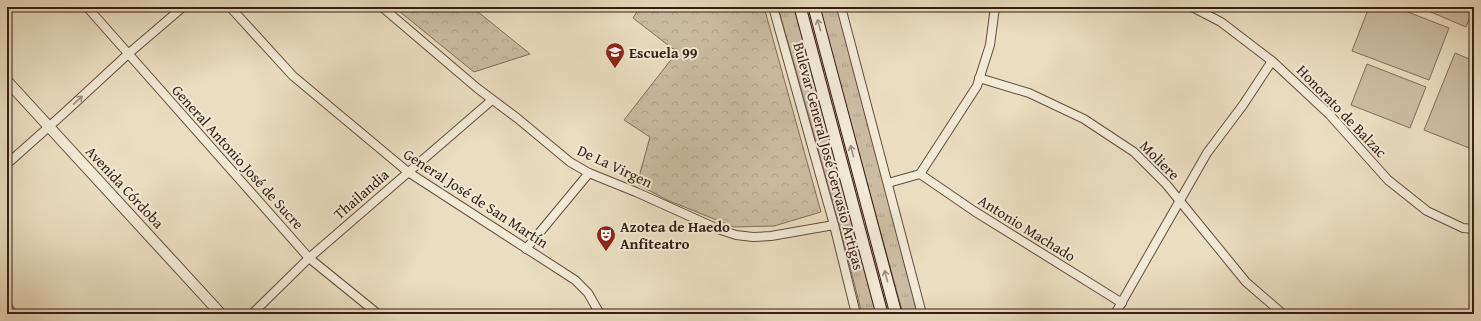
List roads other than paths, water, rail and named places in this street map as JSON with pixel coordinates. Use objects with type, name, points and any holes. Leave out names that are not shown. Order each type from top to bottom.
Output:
[{"type":"main road","name":"Bulevar General José Gervasio Artigas","points":[[800,7],[882,314]]},
{"type":"main road","name":"Bulevar General José Gervasio Artigas","points":[[814,7],[896,314]]},
{"type":"street","name":"General Antonio José de Sucre","points":[[87,7],[309,258],[378,314]]},
{"type":"street","points":[[7,164],[128,54],[183,7]]},
{"type":"street","name":"General José de San Martín","points":[[230,7],[294,76],[408,172],[575,280],[588,294],[600,314]]},
{"type":"street","name":"De La Virgen","points":[[382,7],[492,100],[517,118],[570,162],[589,173],[636,192],[718,229],[736,235],[753,237],[771,236],[834,225]]},
{"type":"street","name":"Bulevar General José Gervasio Artigas","points":[[772,7],[834,225],[856,314]]},
{"type":"street","points":[[841,7],[922,314]]},
{"type":"street","points":[[888,183],[920,174],[977,86],[990,45],[995,7]]},
{"type":"street","name":"Honorato de Balzac","points":[[1192,7],[1221,22],[1272,61],[1329,114],[1388,180],[1427,211],[1463,228],[1474,229]]},
{"type":"street","points":[[1115,314],[1206,153],[1243,106],[1272,61]]},
{"type":"street","name":"Moliere","points":[[979,78],[1029,93],[1084,119],[1134,152],[1166,184],[1246,282],[1282,314]]},
{"type":"street","name":"Avenida Córdoba","points":[[7,81],[221,314]]},
{"type":"street","name":"Thailandia","points":[[252,314],[309,258],[492,100]]},
{"type":"street","points":[[526,249],[589,173]]},
{"type":"street","name":"Antonio Machado","points":[[920,174],[974,211],[1122,303]]},
{"type":"street","points":[[7,306],[13,314]]},
{"type":"place","name":"Escuela 99","points":[[615,69]]},
{"type":"place","name":"Azotea de Haedo Anfiteatro","points":[[606,252]]}]
